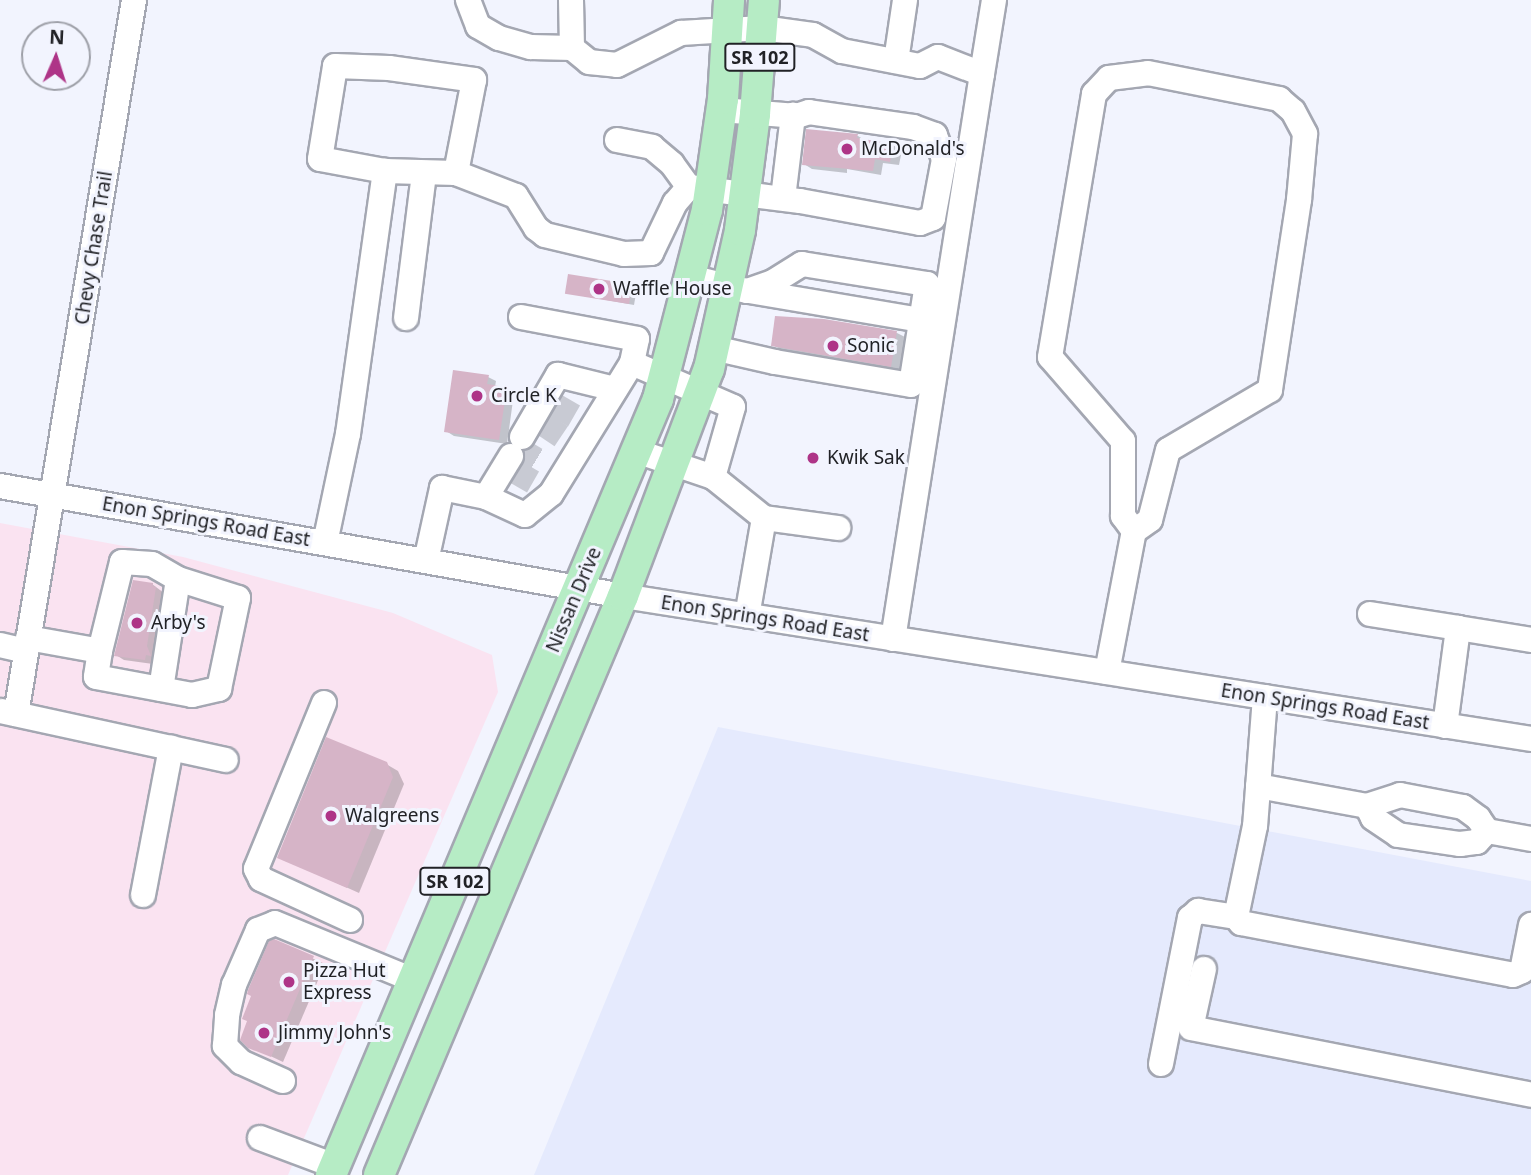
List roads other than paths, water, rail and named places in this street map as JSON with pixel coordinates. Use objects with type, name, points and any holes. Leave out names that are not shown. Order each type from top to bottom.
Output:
[{"type":"main road","name":"Nissan Drive","points":[[333,1171],[579,588],[663,379],[690,277],[700,188],[721,110],[728,14]]},
{"type":"main road","name":"SR 102","points":[[379,1175],[624,596],[737,289],[763,14]]},
{"type":"street","name":"Chevy Chase Trail","points":[[8,713],[27,644],[134,0]]},
{"type":"street","points":[[468,0],[478,26],[499,38],[531,47],[572,48],[589,62],[617,65],[681,33],[728,14],[763,14],[813,35],[842,51],[920,66],[938,57],[982,74]]},
{"type":"street","points":[[571,0],[572,48]]},
{"type":"street","points":[[896,61],[905,0]]},
{"type":"street","points":[[921,388],[921,320],[938,286],[959,223],[994,0]]},
{"type":"street","points":[[456,173],[474,80],[389,68],[335,66],[320,159],[385,171],[456,173],[516,196],[536,228],[545,235],[624,254],[650,253],[675,203],[700,188]]},
{"type":"street","points":[[1107,672],[1134,530],[1150,520],[1168,450],[1270,390],[1305,134],[1293,111],[1279,99],[1148,73],[1110,78],[1094,94],[1050,357],[1122,441],[1123,516],[1134,530]]},
{"type":"street","points":[[721,110],[793,116],[809,113],[914,127],[935,135],[944,159],[933,218]]},
{"type":"street","points":[[783,198],[793,116]]},
{"type":"street","points":[[617,140],[652,147],[700,188],[783,198],[920,223],[933,218],[959,223]]},
{"type":"street","points":[[325,543],[348,434],[385,171]]},
{"type":"street","points":[[406,318],[424,173]]},
{"type":"street","points":[[372,257],[413,261]]},
{"type":"street","points":[[737,289],[772,282],[802,264],[938,286]]},
{"type":"street","points":[[690,277],[737,289],[921,320]]},
{"type":"street","points":[[893,639],[921,388],[938,286]]},
{"type":"street","points":[[486,497],[615,389],[632,363],[637,339],[521,317]]},
{"type":"street","points":[[714,348],[775,362],[921,388]]},
{"type":"street","points":[[632,363],[663,379],[733,407],[713,477]]},
{"type":"street","points":[[426,561],[442,488],[486,497],[525,515],[545,445],[558,375],[615,389]]},
{"type":"street","points":[[636,451],[673,466],[713,477],[764,519],[838,528]]},
{"type":"street","name":"Enon Springs Road East","points":[[0,486],[624,596],[1531,739]]},
{"type":"street","points":[[747,616],[764,519]]},
{"type":"street","points":[[122,562],[152,564],[178,579],[238,598],[219,689],[192,695],[96,677],[122,562]]},
{"type":"street","points":[[161,689],[178,579]]},
{"type":"street","points":[[1370,614],[1531,640]]},
{"type":"street","points":[[1445,726],[1458,628]]},
{"type":"street","points":[[0,645],[27,644],[100,651]]},
{"type":"street","points":[[1236,917],[1255,826],[1265,697]]},
{"type":"street","points":[[324,703],[256,869],[261,879],[350,920]]},
{"type":"street","points":[[8,713],[226,760]]},
{"type":"street","points":[[143,895],[172,748]]},
{"type":"street","points":[[1258,786],[1367,807],[1400,795],[1463,807],[1471,811],[1487,831],[1531,839]]},
{"type":"street","points":[[1367,807],[1373,818],[1398,835],[1461,845],[1477,842],[1487,831]]},
{"type":"street","points":[[1161,1064],[1191,918],[1198,911],[1236,917],[1241,923],[1513,975],[1522,971],[1531,925]]},
{"type":"street","points":[[283,1081],[241,1062],[225,1046],[227,1015],[234,985],[258,930],[275,923],[413,980]]},
{"type":"street","points":[[1204,969],[1191,1028],[1531,1095]]},
{"type":"street","points":[[260,1138],[333,1171]]},
{"type":"tunnel","points":[[555,405],[574,416]]},
{"type":"tunnel","points":[[543,424],[561,436]]},
{"type":"tunnel","points":[[516,447],[544,464]]},
{"type":"tunnel","points":[[514,471],[533,482]]},
{"type":"place","name":"McDonald's","points":[[847,149]]},
{"type":"place","name":"Waffle House","points":[[599,289]]},
{"type":"place","name":"Sonic","points":[[833,346]]},
{"type":"place","name":"Circle K","points":[[477,396]]},
{"type":"place","name":"Kwik Sak","points":[[813,458]]},
{"type":"place","name":"Arby's","points":[[137,623]]},
{"type":"place","name":"Walgreens","points":[[331,816]]},
{"type":"place","name":"Pizza Hut Express","points":[[289,982]]},
{"type":"place","name":"Jimmy John's","points":[[264,1033]]}]
